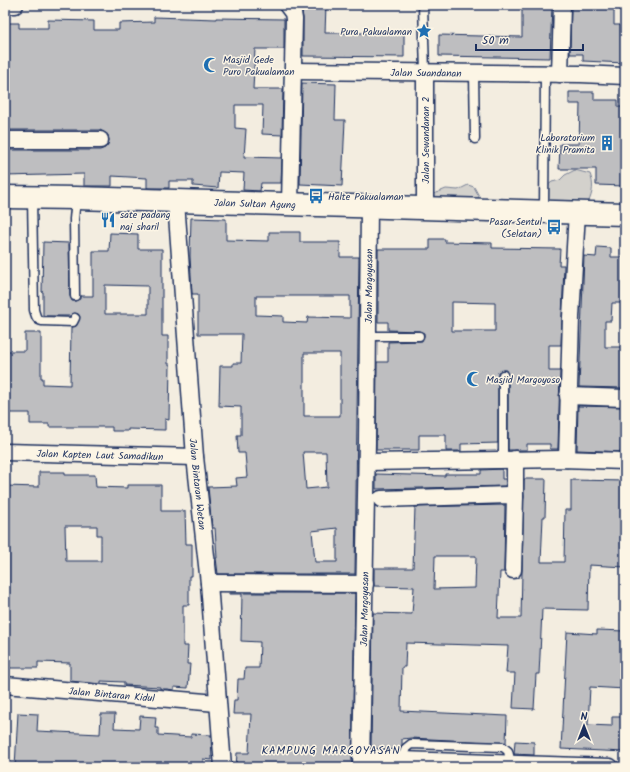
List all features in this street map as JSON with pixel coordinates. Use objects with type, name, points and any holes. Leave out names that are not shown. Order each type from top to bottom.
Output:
[{"type":"main road","name":"Jalan Sultan Agung","points":[[5,197],[625,214]]},
{"type":"street","points":[[5,5],[15,5]]},
{"type":"street","points":[[286,5],[293,13],[294,19],[290,204]]},
{"type":"street","points":[[552,74],[562,5]]},
{"type":"street","name":"Jalan Suandanan","points":[[293,71],[625,76]]},
{"type":"street","name":"Jalan Sewandanan 2","points":[[425,72],[425,208]]},
{"type":"street","points":[[5,140],[100,140]]},
{"type":"street","name":"Jalan Bintaran Wetan","points":[[176,202],[195,457],[209,583],[223,767]]},
{"type":"street","name":"Jalan Margoyasan","points":[[362,762],[367,462],[369,207]]},
{"type":"street","points":[[566,459],[571,309],[577,212]]},
{"type":"street","points":[[568,396],[625,398]]},
{"type":"street","name":"Jalan Kapten Laut Samadikun","points":[[5,452],[195,457]]},
{"type":"street","points":[[367,462],[566,459],[625,461]]},
{"type":"street","points":[[509,460],[515,497],[513,570]]},
{"type":"street","points":[[381,499],[509,495],[515,497]]},
{"type":"street","points":[[209,583],[365,584]]},
{"type":"street","name":"Jalan Bintaran Kidul","points":[[5,685],[218,703]]},
{"type":"street","points":[[362,762],[401,760],[610,767]]},
{"type":"lane","points":[[423,5],[425,72]]},
{"type":"lane","points":[[474,73],[475,139]]},
{"type":"lane","points":[[544,212],[552,74]]},
{"type":"lane","points":[[32,198],[34,310],[36,316],[38,320],[42,321],[73,322],[75,318]]},
{"type":"lane","points":[[75,296],[74,219],[76,198]]},
{"type":"lane","points":[[368,336],[419,336]]},
{"type":"lane","points":[[503,375],[509,460]]},
{"type":"shaded area","points":[[575,170],[590,174],[592,188],[588,203],[546,206],[547,186],[552,182],[560,180],[565,175]]},
{"type":"shaded area","points":[[468,185],[474,187],[479,196],[475,204],[441,213],[431,195],[446,189],[458,190]]},
{"type":"building","points":[[299,5],[326,5],[325,33],[404,33],[404,57],[303,56],[303,18]]},
{"type":"building","points":[[522,5],[552,5],[550,58],[439,56],[439,35],[522,37]]},
{"type":"building","points":[[571,5],[614,5],[614,25],[625,25],[625,63],[583,61],[583,54],[570,54]]},
{"type":"building","points":[[154,17],[284,19],[284,49],[255,49],[253,89],[283,89],[282,135],[262,134],[263,105],[235,105],[235,128],[246,129],[244,157],[282,158],[281,183],[261,183],[260,191],[243,190],[244,173],[219,172],[218,188],[193,186],[193,181],[169,181],[169,188],[147,188],[147,178],[112,176],[112,186],[84,186],[84,174],[5,176],[5,150],[100,150],[105,148],[109,140],[108,135],[100,130],[5,130],[6,23],[19,23],[19,28],[48,28],[48,20],[94,21],[94,30],[119,30],[119,23],[154,22]]},
{"type":"building","points":[[302,83],[336,84],[335,120],[345,120],[342,186],[300,184]]},
{"type":"building","points":[[569,92],[594,92],[594,100],[618,100],[618,107],[625,107],[625,186],[596,185],[596,169],[559,169],[560,144],[579,144],[580,104],[569,104]]},
{"type":"building","points":[[191,218],[226,219],[226,240],[269,241],[269,232],[300,232],[300,242],[340,242],[340,257],[359,257],[355,574],[218,574],[215,528],[212,528],[208,487],[237,486],[236,478],[247,477],[245,453],[238,453],[237,435],[241,435],[241,407],[219,406],[220,366],[233,366],[233,363],[241,363],[242,334],[198,334],[198,294],[192,294],[190,256]],"holes":[[[256,296],[350,296],[350,318],[308,317],[307,323],[283,322],[283,316],[256,315]],[[304,353],[340,353],[340,416],[304,416]],[[303,452],[326,452],[327,487],[306,489]],[[337,528],[337,562],[315,562],[312,531]]]},
{"type":"building","points":[[110,233],[138,234],[138,249],[162,249],[162,336],[168,336],[168,364],[170,364],[169,420],[165,419],[165,430],[128,429],[128,431],[112,431],[112,427],[49,427],[49,424],[30,424],[30,413],[5,413],[5,351],[25,351],[25,333],[41,333],[41,378],[43,378],[43,384],[70,385],[71,327],[76,326],[80,317],[75,313],[70,316],[43,316],[43,242],[69,243],[70,296],[72,301],[80,299],[80,296],[93,296],[93,251],[109,251]],"holes":[[[105,285],[148,286],[148,314],[105,314]]]},
{"type":"building","points":[[430,239],[445,239],[445,242],[492,243],[492,248],[560,249],[559,265],[564,265],[561,345],[549,345],[549,371],[560,371],[558,449],[550,449],[550,444],[527,444],[527,450],[508,450],[508,375],[506,370],[503,370],[498,372],[498,443],[461,444],[461,451],[446,451],[446,435],[419,435],[419,450],[376,450],[377,362],[388,362],[388,342],[422,341],[424,336],[424,333],[419,331],[388,330],[388,322],[378,322],[378,249],[430,249]],"holes":[[[452,302],[495,303],[495,331],[452,331]]]},
{"type":"building","points":[[597,247],[611,248],[611,257],[625,257],[625,303],[612,303],[611,321],[605,321],[605,347],[625,348],[625,388],[579,387],[584,256],[596,257]]},
{"type":"building","points":[[578,406],[625,407],[625,452],[577,450]]},
{"type":"building","points":[[502,469],[502,479],[506,479],[506,486],[376,489],[376,474],[445,476],[445,474],[481,474],[481,470]]},
{"type":"building","points":[[39,472],[65,472],[65,475],[95,475],[96,487],[127,488],[127,485],[161,485],[161,511],[185,511],[186,544],[192,544],[192,576],[189,576],[189,605],[183,605],[183,646],[188,646],[187,664],[190,664],[188,688],[174,687],[174,690],[160,689],[160,687],[124,685],[124,682],[101,681],[101,684],[70,681],[70,663],[38,662],[38,668],[5,668],[5,486],[39,487]],"holes":[[[65,526],[97,526],[97,535],[101,535],[101,561],[66,561]]]},
{"type":"building","points":[[524,479],[546,479],[545,517],[543,517],[541,562],[564,562],[565,510],[571,510],[571,480],[625,481],[625,567],[589,565],[588,610],[542,609],[539,674],[536,674],[534,709],[513,708],[515,673],[506,673],[508,646],[406,643],[405,667],[402,667],[401,711],[507,716],[506,743],[411,738],[402,739],[402,745],[399,750],[371,748],[373,613],[412,614],[414,587],[374,586],[374,568],[413,568],[415,507],[505,505],[504,572],[500,572],[498,618],[521,618]],"holes":[[[435,556],[476,556],[475,588],[434,589]]]},
{"type":"building","points":[[229,593],[355,593],[352,767],[236,767],[237,753],[249,753],[251,714],[233,714],[234,700],[237,700],[238,679],[244,679],[245,668],[259,668],[260,642],[241,641],[242,594]]},
{"type":"building","points":[[597,630],[625,631],[625,689],[590,687],[588,725],[612,726],[612,717],[625,717],[625,752],[561,749],[567,632],[597,634]]},
{"type":"building","points":[[18,713],[38,714],[37,731],[100,734],[101,714],[115,714],[114,728],[139,729],[140,716],[156,717],[155,728],[158,728],[158,735],[191,737],[191,734],[211,735],[212,760],[203,759],[203,767],[15,767]]},
{"type":"building","points":[[515,741],[534,742],[534,755],[514,754]]},
{"type":"place","name":"Pura Pakualaman","points":[[424,31]]},
{"type":"place","name":"Masjid Gede Puro Pakualaman","points":[[211,65]]},
{"type":"place","name":"Laboratorium Klinik Pramita","points":[[607,143]]},
{"type":"place","name":"Halte Pakualaman","points":[[316,196]]},
{"type":"place","name":"sate padang naj sharil","points":[[108,220]]},
{"type":"place","name":"Pasar Sentul (Selatan)","points":[[554,227]]},
{"type":"place","name":"Masjid Margoyoso","points":[[474,379]]},
{"type":"district","name":"KAMPUNG MARGOYASAN","points":[[331,750]]}]
